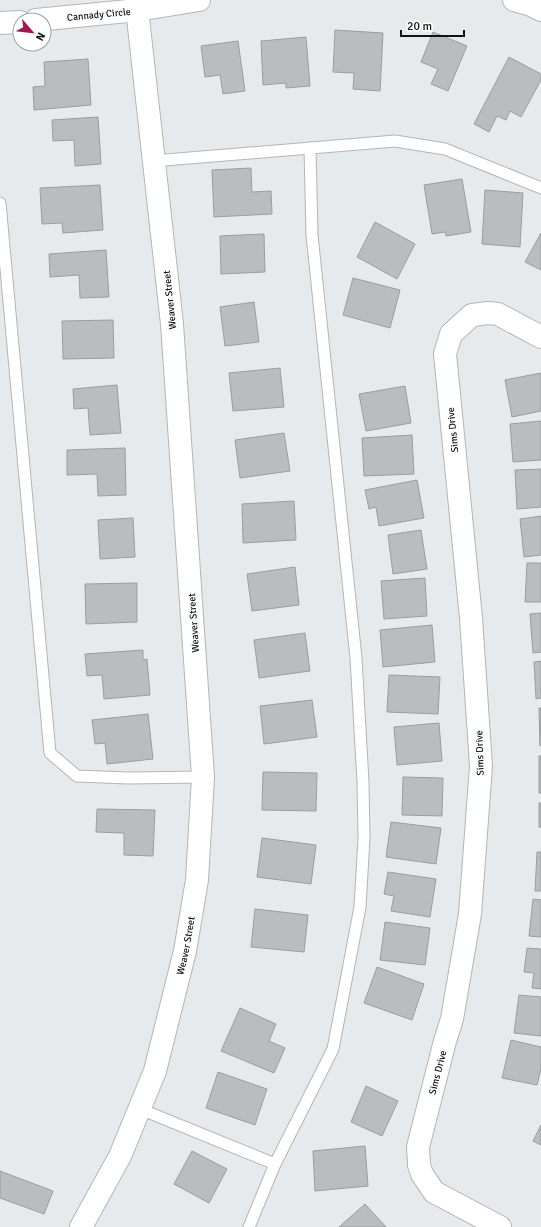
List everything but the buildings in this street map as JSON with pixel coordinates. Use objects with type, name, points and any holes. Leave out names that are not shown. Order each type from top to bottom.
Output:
[{"type":"street","name":"Cannady Circle","points":[[52,18],[137,5],[199,0]]},
{"type":"street","name":"Weaver Street","points":[[81,1227],[120,1156],[155,1071],[185,951],[198,880],[203,777],[172,324],[137,5]]},
{"type":"street","points":[[0,23],[12,22]]},
{"type":"street","name":"Sims Drive","points":[[500,1227],[434,1192],[422,1174],[419,1165],[418,1147],[452,1019],[470,914],[481,766],[471,618],[445,354],[451,334],[472,315],[488,313],[498,314],[541,337]]},
{"type":"lane","points":[[153,161],[394,141],[445,149],[541,188]]},
{"type":"lane","points":[[249,1227],[275,1164],[333,1049],[360,907],[364,838],[363,782],[356,658],[312,235],[310,148]]},
{"type":"lane","points":[[0,203],[50,753],[77,776],[128,778],[203,777]]},
{"type":"lane","points":[[140,1109],[275,1164]]}]
